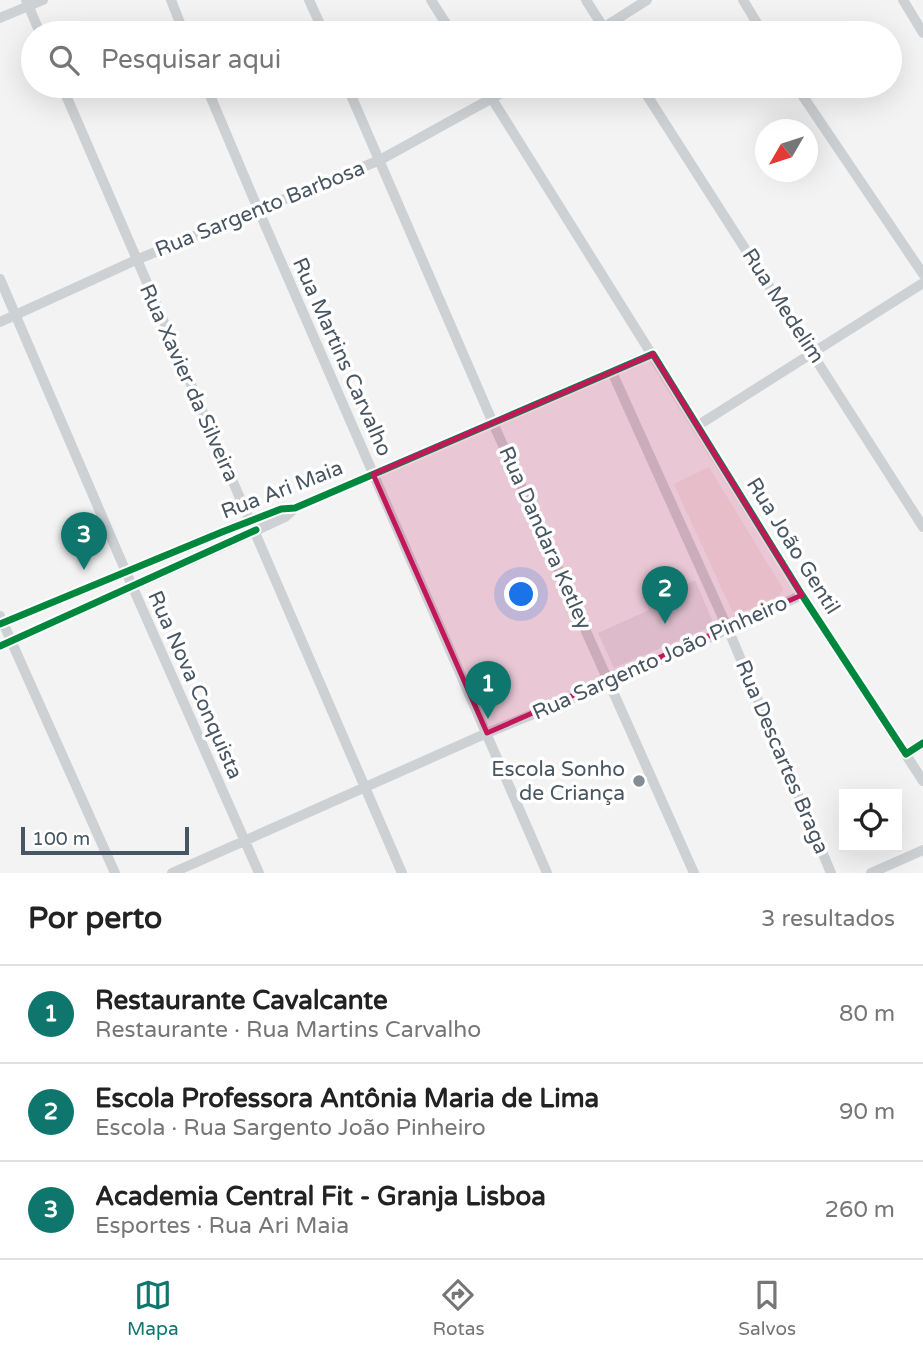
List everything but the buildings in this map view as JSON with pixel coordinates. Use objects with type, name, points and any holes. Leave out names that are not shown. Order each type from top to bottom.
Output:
[{"type":"street","points":[[0,18],[27,3],[43,0]]},
{"type":"street","points":[[170,0],[179,21]]},
{"type":"street","points":[[309,0],[319,21]]},
{"type":"street","points":[[431,0],[444,21]]},
{"type":"street","points":[[586,0],[597,21]]},
{"type":"street","points":[[617,21],[647,0]]},
{"type":"street","points":[[743,0],[756,21]]},
{"type":"street","points":[[903,0],[923,33]]},
{"type":"street","points":[[27,3],[35,21]]},
{"type":"street","name":"Rua Xavier da Silveira","points":[[67,98],[402,873]]},
{"type":"street","name":"Rua Martins Carvalho","points":[[211,98],[547,873]]},
{"type":"street","name":"Rua Dandara Ketley","points":[[352,98],[493,424],[694,873]]},
{"type":"street","name":"Rua Medelim","points":[[649,98],[923,527]]},
{"type":"street","points":[[804,98],[923,274]]},
{"type":"street","name":"Rua Sargento Barbosa","points":[[0,322],[136,260],[380,159],[493,99]]},
{"type":"street","name":"Rua João Gentil","points":[[493,99],[802,595],[923,781]]},
{"type":"street","name":"Rua Nova Conquista","points":[[0,279],[259,873]]},
{"type":"street","points":[[697,426],[923,283]]},
{"type":"street","name":"Rua Ari Maia","points":[[1,621],[126,572],[252,526],[285,517],[295,508],[653,354]]},
{"type":"street","name":"Rua Descartes Braga","points":[[612,372],[728,629],[831,873]]},
{"type":"street","name":"Rua Ari Maia","points":[[0,646],[132,586],[252,526]]},
{"type":"street","name":"Rua Sargento João Pinheiro","points":[[172,873],[487,733],[610,683],[802,595]]},
{"type":"street","points":[[1,621],[115,873]]},
{"type":"street","points":[[906,754],[923,743]]},
{"type":"street","points":[[871,873],[923,850]]},
{"type":"highlighted area","points":[[653,354],[802,595],[487,733],[373,474]]},
{"type":"shaded area","points":[[709,467],[783,589],[780,595],[739,614],[732,611],[674,484]]},
{"type":"shaded area","points":[[695,580],[712,620],[710,627],[614,668],[598,633],[649,610],[646,602]]},
{"type":"cycle path","points":[[0,624],[222,532],[281,509],[295,508],[653,354],[802,595],[906,754],[923,743]]},
{"type":"cycle path","points":[[0,646],[256,530]]},
{"type":"place","name":"Academia Central Fit - Granja Lisboa","points":[[84,570]]},
{"type":"place","name":"Escola Professora Antônia Maria de Lima","points":[[665,624]]},
{"type":"place","name":"Restaurante Cavalcante","points":[[488,719]]},
{"type":"place","name":"Escola Sonho de Criança","points":[[639,781]]}]
